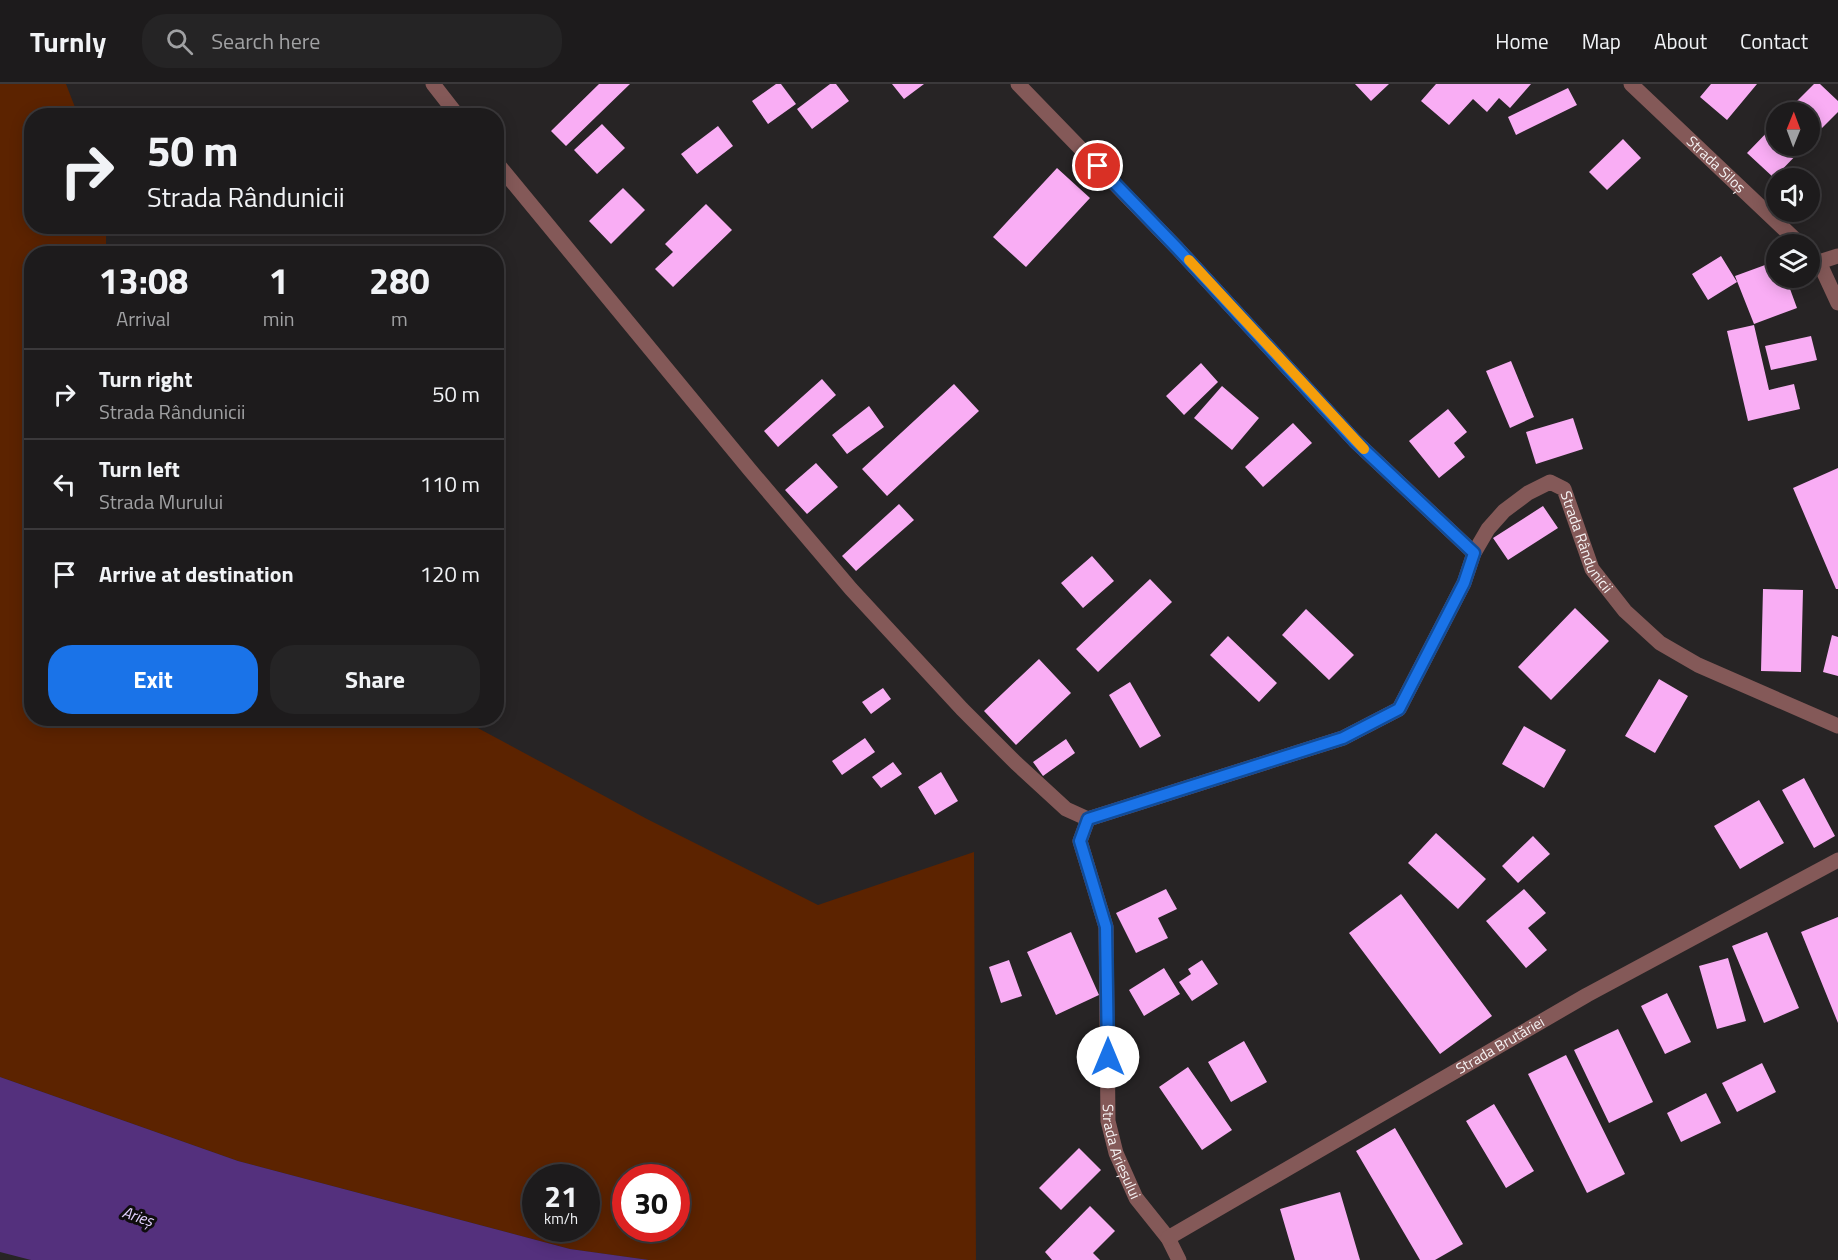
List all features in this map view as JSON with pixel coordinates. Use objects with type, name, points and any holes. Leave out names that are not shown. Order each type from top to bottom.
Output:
[{"type":"street","points":[[433,84],[452,108]]},
{"type":"street","points":[[1018,84],[1177,248],[1355,441],[1474,553]]},
{"type":"street","name":"Strada Siloș","points":[[1631,84],[1789,234]]},
{"type":"street","points":[[504,172],[750,471],[851,589],[1016,763],[1066,809],[1088,819]]},
{"type":"street","points":[[1820,258],[1838,256]]},
{"type":"street","points":[[1820,269],[1838,303]]},
{"type":"street","name":"Strada Rândunicii","points":[[1088,819],[1343,738],[1399,709],[1464,583],[1474,553],[1488,529],[1504,510],[1528,493],[1550,482],[1564,489],[1592,569],[1625,611],[1660,643],[1698,665],[1838,726]]},
{"type":"street","name":"Strada Arieșului","points":[[1088,819],[1080,841],[1106,927],[1108,1121],[1116,1153],[1136,1198],[1168,1238],[1179,1260]]},
{"type":"street","name":"Strada Brutăriei","points":[[1168,1238],[1587,995],[1838,860]]},
{"type":"shaded area","points":[[0,84],[66,84],[75,108],[24,108],[24,234],[106,234],[106,246],[24,246],[24,726],[474,726],[647,819],[818,905],[974,852],[976,1260],[649,1260],[570,1249],[544,1242],[600,1242],[600,1164],[522,1164],[522,1236],[238,1161],[0,1077]]},
{"type":"water","name":"Arieș","points":[[0,1077],[238,1161],[522,1236],[522,1242],[544,1242],[570,1249],[649,1260],[31,1260],[0,1252]]},
{"type":"building","points":[[599,84],[630,84],[566,146],[551,131]]},
{"type":"building","points":[[776,84],[781,84],[796,104],[768,124],[752,101]]},
{"type":"building","points":[[830,84],[836,84],[849,101],[812,129],[797,109]]},
{"type":"building","points":[[892,84],[924,84],[904,99]]},
{"type":"building","points":[[1355,84],[1389,84],[1371,101]]},
{"type":"building","points":[[1436,84],[1531,84],[1510,108],[1499,98],[1487,112],[1473,99],[1449,125],[1421,101]]},
{"type":"building","points":[[1711,84],[1757,84],[1727,120],[1700,97]]},
{"type":"building","points":[[1814,84],[1820,84],[1838,101],[1838,112],[1820,130],[1820,102],[1796,102]]},
{"type":"building","points":[[1568,88],[1577,105],[1516,135],[1508,117]]},
{"type":"building","points":[[602,124],[625,148],[597,174],[574,150]]},
{"type":"building","points":[[718,126],[733,146],[697,174],[681,154]]},
{"type":"building","points":[[1766,133],[1766,156],[1795,156],[1784,168],[1766,168],[1766,171],[1747,153]]},
{"type":"building","points":[[1623,139],[1641,158],[1607,190],[1589,172]]},
{"type":"building","points":[[1057,168],[1090,198],[1026,267],[993,237]]},
{"type":"building","points":[[623,188],[645,210],[611,244],[589,221]]},
{"type":"building","points":[[706,204],[732,230],[673,287],[655,269],[673,252],[665,244]]},
{"type":"building","points":[[1721,256],[1737,282],[1708,300],[1692,274]]},
{"type":"building","points":[[1766,265],[1766,288],[1790,288],[1797,308],[1754,324],[1735,276]]},
{"type":"building","points":[[1754,325],[1769,390],[1794,384],[1800,409],[1748,421],[1727,331]]},
{"type":"building","points":[[1811,336],[1817,360],[1771,370],[1765,346]]},
{"type":"building","points":[[1511,361],[1534,417],[1510,428],[1486,371]]},
{"type":"building","points":[[1201,363],[1218,382],[1184,415],[1166,396]]},
{"type":"building","points":[[822,379],[836,395],[778,447],[764,431]]},
{"type":"building","points":[[954,384],[979,411],[887,496],[862,469]]},
{"type":"building","points":[[1222,386],[1259,418],[1232,450],[1194,418]]},
{"type":"building","points":[[869,406],[884,427],[847,454],[832,435]]},
{"type":"building","points":[[1448,409],[1467,432],[1454,443],[1465,457],[1439,478],[1409,441]]},
{"type":"building","points":[[1573,418],[1583,449],[1536,464],[1526,432]]},
{"type":"building","points":[[1293,423],[1312,443],[1263,487],[1245,467]]},
{"type":"building","points":[[816,463],[838,487],[807,514],[785,490]]},
{"type":"building","points":[[1838,468],[1838,589],[1836,589],[1793,488]]},
{"type":"building","points":[[899,504],[914,520],[856,571],[842,556]]},
{"type":"building","points":[[1543,506],[1558,528],[1508,560],[1493,538]]},
{"type":"building","points":[[1092,556],[1114,581],[1083,608],[1061,583]]},
{"type":"building","points":[[1150,579],[1172,602],[1098,672],[1076,649]]},
{"type":"building","points":[[1763,589],[1803,590],[1801,672],[1761,671]]},
{"type":"building","points":[[1575,608],[1609,641],[1551,700],[1518,667]]},
{"type":"building","points":[[1306,609],[1354,655],[1329,680],[1282,635]]},
{"type":"building","points":[[1832,635],[1838,637],[1838,676],[1823,672]]},
{"type":"building","points":[[1228,636],[1277,683],[1259,702],[1210,655]]},
{"type":"building","points":[[1039,659],[1071,693],[1016,745],[984,711]]},
{"type":"building","points":[[1659,679],[1688,696],[1655,753],[1625,736]]},
{"type":"building","points":[[1130,682],[1161,736],[1140,748],[1109,695]]},
{"type":"building","points":[[883,688],[891,699],[871,714],[862,702]]},
{"type":"building","points":[[1524,726],[1566,750],[1544,788],[1502,764]]},
{"type":"building","points":[[865,738],[875,752],[842,775],[832,761]]},
{"type":"building","points":[[1066,739],[1075,753],[1043,776],[1033,762]]},
{"type":"building","points":[[893,762],[902,774],[881,788],[872,777]]},
{"type":"building","points":[[941,772],[958,801],[935,815],[918,787]]},
{"type":"building","points":[[1804,778],[1835,836],[1814,848],[1782,790]]},
{"type":"building","points":[[1759,800],[1784,843],[1740,869],[1714,826]]},
{"type":"building","points":[[1436,833],[1486,879],[1458,909],[1408,863]]},
{"type":"building","points":[[1533,836],[1550,854],[1518,883],[1502,866]]},
{"type":"building","points":[[1166,889],[1177,909],[1158,918],[1168,938],[1136,953],[1116,913]]},
{"type":"building","points":[[1524,889],[1546,913],[1528,928],[1547,950],[1526,968],[1486,921]]},
{"type":"building","points":[[1401,894],[1492,1016],[1440,1054],[1349,933]]},
{"type":"building","points":[[1838,917],[1838,1023],[1801,932]]},
{"type":"building","points":[[1071,932],[1099,995],[1056,1015],[1027,952]]},
{"type":"building","points":[[1767,932],[1799,1008],[1764,1023],[1732,946]]},
{"type":"building","points":[[1728,958],[1746,1021],[1717,1029],[1699,966]]},
{"type":"building","points":[[1009,960],[1022,996],[1001,1003],[989,967]]},
{"type":"building","points":[[1202,960],[1218,984],[1192,1001],[1179,982],[1191,974],[1188,969]]},
{"type":"building","points":[[1164,968],[1180,994],[1144,1016],[1129,990]]},
{"type":"building","points":[[1667,993],[1691,1042],[1665,1054],[1641,1006]]},
{"type":"building","points":[[1618,1029],[1653,1102],[1609,1123],[1574,1050]]},
{"type":"building","points":[[1244,1041],[1267,1082],[1231,1102],[1208,1062]]},
{"type":"building","points":[[1566,1055],[1625,1174],[1587,1193],[1528,1074]]},
{"type":"building","points":[[1762,1063],[1776,1092],[1737,1112],[1722,1083]]},
{"type":"building","points":[[1188,1067],[1232,1130],[1202,1150],[1159,1087]]},
{"type":"building","points":[[1706,1093],[1721,1123],[1681,1142],[1667,1113]]},
{"type":"building","points":[[1494,1104],[1534,1171],[1506,1188],[1466,1121]]},
{"type":"building","points":[[1395,1128],[1463,1244],[1435,1260],[1420,1260],[1356,1151]]},
{"type":"building","points":[[1079,1148],[1101,1170],[1061,1210],[1039,1188]]},
{"type":"building","points":[[1340,1192],[1360,1260],[1295,1260],[1280,1209]]},
{"type":"building","points":[[1090,1206],[1115,1231],[1093,1253],[1100,1260],[1052,1260],[1045,1252]]},
{"type":"slow traffic","points":[[1189,260],[1364,449]]},
{"type":"route","points":[[1098,166],[1355,441],[1474,553],[1464,583],[1399,709],[1343,738],[1088,819],[1080,841],[1106,927],[1108,1057]]}]
